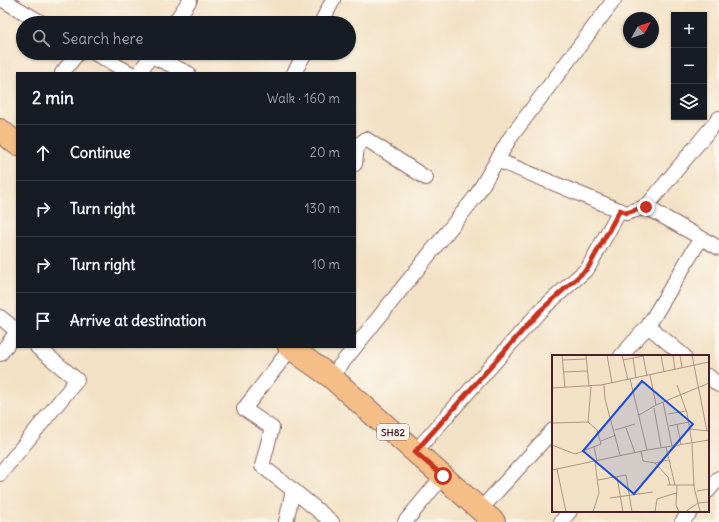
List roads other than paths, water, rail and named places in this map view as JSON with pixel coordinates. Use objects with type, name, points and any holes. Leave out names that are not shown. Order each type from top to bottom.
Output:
[{"type":"main road","name":"SH82","points":[[290,348],[331,377],[487,516]]},
{"type":"street","points":[[3,0],[30,16]]},
{"type":"street","points":[[179,16],[190,0]]},
{"type":"street","points":[[325,16],[334,0]]},
{"type":"street","points":[[356,346],[476,196],[510,138],[614,0]]},
{"type":"street","points":[[63,72],[72,60]]},
{"type":"street","points":[[107,60],[128,72]]},
{"type":"street","points":[[140,72],[148,60]]},
{"type":"street","points":[[163,60],[186,72]]},
{"type":"street","points":[[295,72],[301,60]]},
{"type":"street","points":[[497,160],[626,213],[646,207],[719,118]]},
{"type":"street","points":[[356,145],[366,139],[426,178]]},
{"type":"street","points":[[646,207],[719,248]]},
{"type":"street","points":[[415,452],[540,311],[588,268],[620,210]]},
{"type":"street","points":[[622,355],[648,326],[701,238]]},
{"type":"street","points":[[0,317],[16,331]]},
{"type":"street","points":[[648,326],[683,355]]},
{"type":"street","points":[[0,354],[16,333]]},
{"type":"street","points":[[0,474],[76,380],[38,348]]},
{"type":"street","points":[[290,348],[244,409],[272,428],[262,466],[332,522]]},
{"type":"street","points":[[331,377],[354,348]]},
{"type":"street","points":[[709,377],[719,385]]},
{"type":"street","points":[[487,516],[552,431]]},
{"type":"street","points":[[405,522],[443,476]]},
{"type":"street","points":[[709,490],[719,478]]},
{"type":"street","points":[[286,522],[293,490]]},
{"type":"street","points":[[561,522],[569,512]]},
{"type":"street","points":[[682,522],[690,512]]}]
